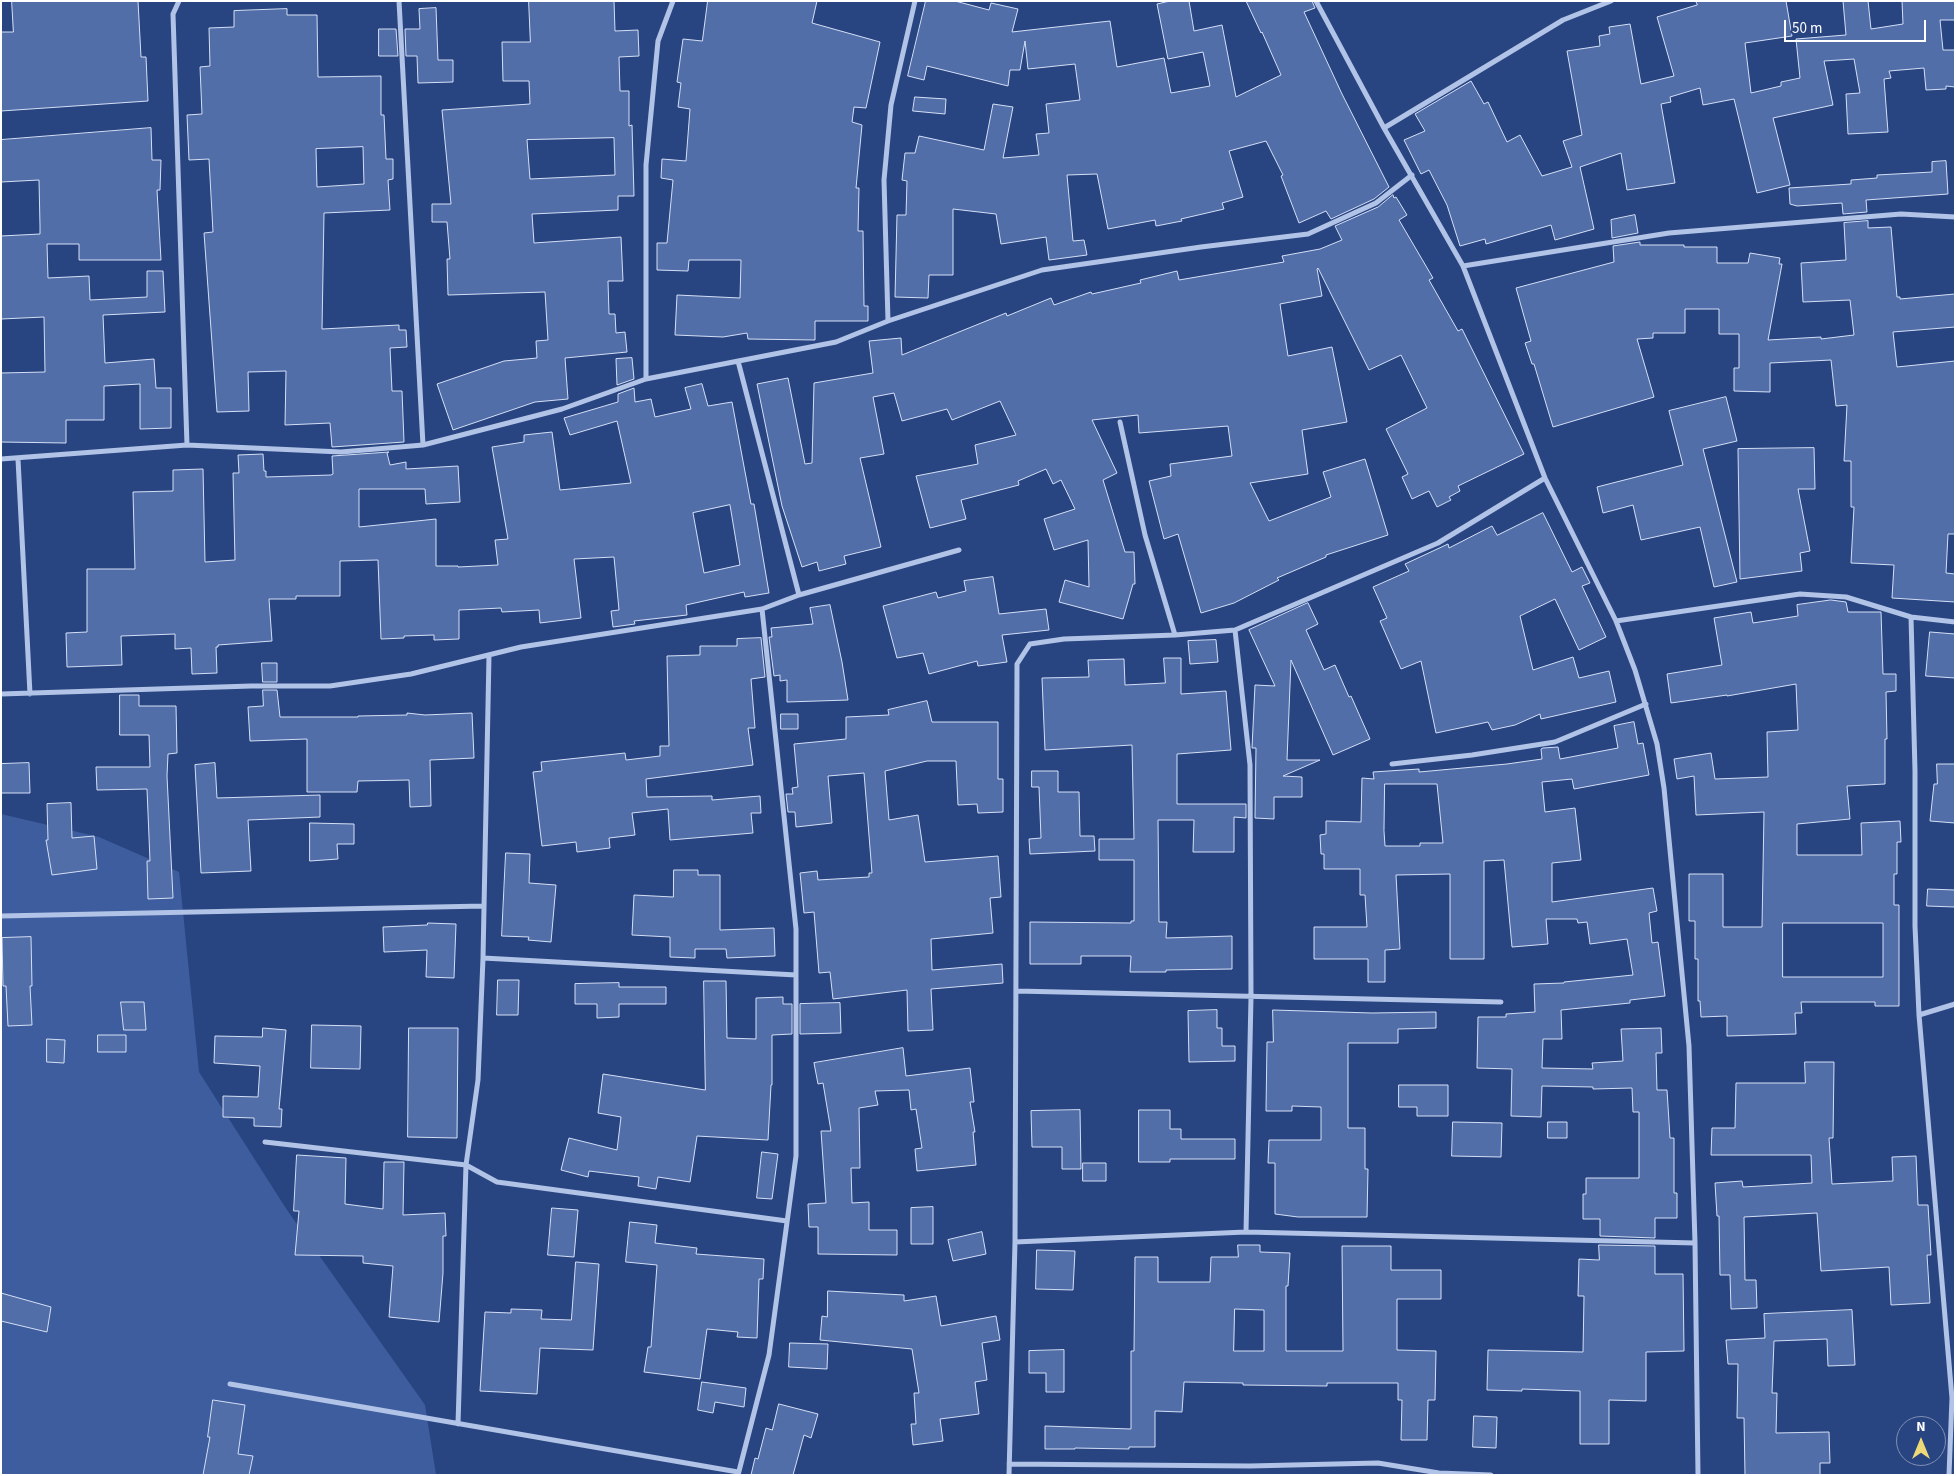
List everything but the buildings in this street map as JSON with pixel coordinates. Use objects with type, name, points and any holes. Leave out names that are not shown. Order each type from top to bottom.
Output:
[{"type":"street","points":[[179,1],[173,14],[187,445]]},
{"type":"street","points":[[399,1],[423,445]]},
{"type":"street","points":[[646,379],[646,164],[658,41],[672,1]]},
{"type":"street","points":[[888,321],[884,180],[890,105],[915,1]]},
{"type":"street","points":[[1316,1],[1384,128],[1463,266],[1545,478],[1616,621],[1646,704],[1657,744],[1664,788],[1688,1036],[1695,1243],[1698,1475]]},
{"type":"street","points":[[1384,128],[1563,20],[1611,1]]},
{"type":"street","points":[[1,459],[187,445],[341,452],[423,445],[562,409],[646,379],[836,342],[888,321],[1042,270],[1200,247],[1308,234],[1376,203],[1412,175]]},
{"type":"street","points":[[1463,266],[1669,234],[1901,214],[1955,217]]},
{"type":"street","points":[[738,361],[798,595]]},
{"type":"street","points":[[1120,422],[1144,535],[1175,635]]},
{"type":"street","points":[[18,459],[30,694]]},
{"type":"street","points":[[1009,1475],[1016,1242],[1017,664],[1030,644],[1064,638],[1175,635],[1235,630],[1438,543],[1545,478]]},
{"type":"street","points":[[1,694],[251,686],[330,686],[411,674],[522,647],[762,610],[798,595],[960,550]]},
{"type":"street","points":[[1616,621],[1800,594],[1846,597],[1911,617],[1955,622]]},
{"type":"street","points":[[230,1384],[738,1474],[769,1355],[796,1156],[796,930],[762,610]]},
{"type":"street","points":[[1911,617],[1915,771],[1915,926],[1919,1014],[1952,1398],[1949,1475]]},
{"type":"street","points":[[1235,630],[1250,765],[1251,997],[1246,1232]]},
{"type":"street","points":[[458,1424],[466,1165],[478,1080],[483,958],[489,655]]},
{"type":"street","points":[[1392,764],[1472,755],[1555,742],[1646,704]]},
{"type":"street","points":[[1,916],[484,906]]},
{"type":"street","points":[[483,958],[796,975]]},
{"type":"street","points":[[1016,991],[1501,1002]]},
{"type":"street","points":[[1919,1014],[1955,1004]]},
{"type":"street","points":[[265,1142],[466,1165],[497,1182],[787,1221]]},
{"type":"street","points":[[1016,1242],[1246,1232],[1695,1243]]},
{"type":"street","points":[[1009,1464],[1250,1466],[1378,1463],[1439,1473],[1491,1475]]},
{"type":"shaded area","points":[[1,814],[99,837],[179,872],[199,1072],[287,1210],[425,1405],[436,1475],[1,1475]]}]
